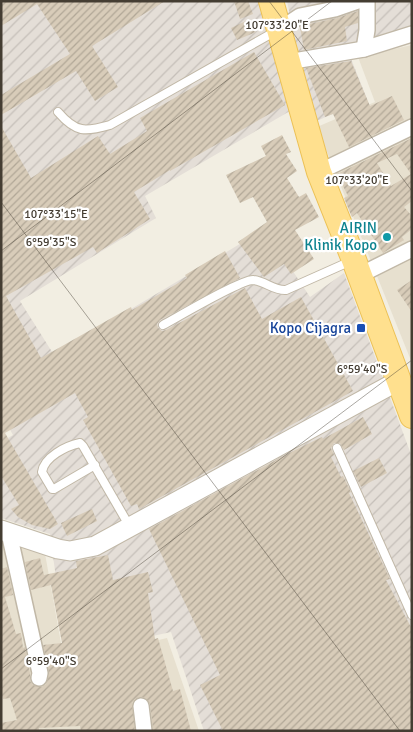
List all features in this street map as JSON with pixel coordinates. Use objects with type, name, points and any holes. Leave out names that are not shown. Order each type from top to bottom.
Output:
[{"type":"main road","points":[[272,1],[319,172],[411,413]]},
{"type":"street","points":[[279,30],[300,16],[334,9],[358,1]]},
{"type":"street","points":[[364,49],[367,30],[367,1]]},
{"type":"street","points":[[288,62],[364,49],[412,34]]},
{"type":"street","points":[[319,172],[412,127]]},
{"type":"street","points":[[357,268],[412,248]]},
{"type":"street","points":[[5,531],[58,549],[70,551],[95,546],[398,381]]},
{"type":"street","points":[[5,531],[40,674],[39,678]]},
{"type":"street","points":[[141,706],[144,731]]},
{"type":"lane","points":[[58,112],[74,128],[88,131],[110,125],[279,30]]},
{"type":"lane","points":[[162,325],[244,281],[262,282],[279,290],[286,290],[357,268]]},
{"type":"lane","points":[[95,466],[54,490],[42,472],[43,466],[48,460],[63,449],[78,444],[83,446],[95,466],[130,527]]},
{"type":"lane","points":[[337,448],[412,615]]},
{"type":"shaded area","points":[[1,1],[269,1],[290,111],[145,196],[156,218],[20,301],[54,355],[265,229],[310,297],[344,273],[412,457],[412,731],[204,731],[171,632],[98,648],[64,637],[50,534],[1,518],[1,442],[13,435],[1,414]]},
{"type":"shaded area","points":[[287,1],[412,1],[412,41],[350,56],[367,99],[312,123]]},
{"type":"shaded area","points":[[412,45],[412,363],[317,127],[375,102],[358,57]]},
{"type":"shaded area","points":[[1,532],[44,548],[61,643],[95,655],[167,638],[199,731],[1,731]]},
{"type":"building","points":[[1,1],[165,1],[92,46],[118,87],[95,101],[76,71],[1,115],[1,95],[70,54],[37,4],[1,26]]},
{"type":"building","points":[[234,1],[248,1],[253,14],[240,19]]},
{"type":"building","points":[[358,11],[358,23],[345,27],[347,41],[304,50],[300,27]]},
{"type":"building","points":[[250,19],[256,32],[237,40],[231,28]]},
{"type":"building","points":[[254,52],[285,105],[134,192],[150,219],[97,253],[93,247],[6,296],[41,358],[131,307],[132,310],[187,278],[185,275],[225,251],[240,278],[160,320],[157,324],[158,328],[162,331],[166,330],[245,288],[262,319],[301,297],[353,391],[139,509],[137,504],[131,506],[83,420],[88,417],[75,393],[5,433],[58,524],[50,529],[32,525],[18,517],[11,509],[19,505],[1,476],[1,126],[31,178],[98,136],[110,154],[147,131],[140,118]]},
{"type":"building","points":[[351,61],[370,106],[392,96],[404,120],[349,147],[333,114],[325,117],[306,68]]},
{"type":"building","points":[[282,135],[291,152],[286,154],[297,171],[287,178],[299,197],[306,193],[319,217],[295,230],[314,259],[291,274],[284,264],[264,277],[238,242],[267,222],[253,197],[240,203],[226,175],[266,156],[261,146]]},
{"type":"building","points":[[412,138],[412,201],[404,207],[412,216],[412,229],[402,237],[404,240],[383,253],[357,213],[352,217],[344,198],[348,196],[337,174]],"holes":[[[397,154],[411,174],[391,186],[377,163]]]},
{"type":"building","points":[[412,280],[412,312],[397,290]]},
{"type":"building","points":[[363,417],[372,434],[344,450],[340,443],[334,443],[331,448],[334,455],[331,457],[351,492],[349,493],[390,579],[386,580],[412,629],[412,731],[223,731],[200,685],[220,675],[149,529],[287,454],[322,437],[323,439]]},
{"type":"building","points":[[379,458],[387,473],[361,487],[353,471]]},
{"type":"building","points":[[92,509],[97,521],[67,536],[61,523]]},
{"type":"building","points":[[108,555],[113,580],[148,572],[153,592],[148,593],[155,639],[158,638],[173,691],[180,689],[191,731],[153,731],[150,704],[145,698],[140,697],[132,703],[135,731],[81,731],[80,726],[39,728],[39,731],[1,731],[1,723],[17,720],[10,698],[3,699],[1,692],[1,569],[7,567],[13,595],[5,597],[16,634],[21,633],[30,681],[33,685],[42,687],[46,684],[49,674],[43,645],[62,643],[51,585],[31,590],[25,562],[40,558],[44,575],[77,568],[76,561]]},
{"type":"place","name":"AIRIN Klinik Kopo","points":[[387,237]]},
{"type":"place","name":"Kopo Cijagra","points":[[361,328]]}]
